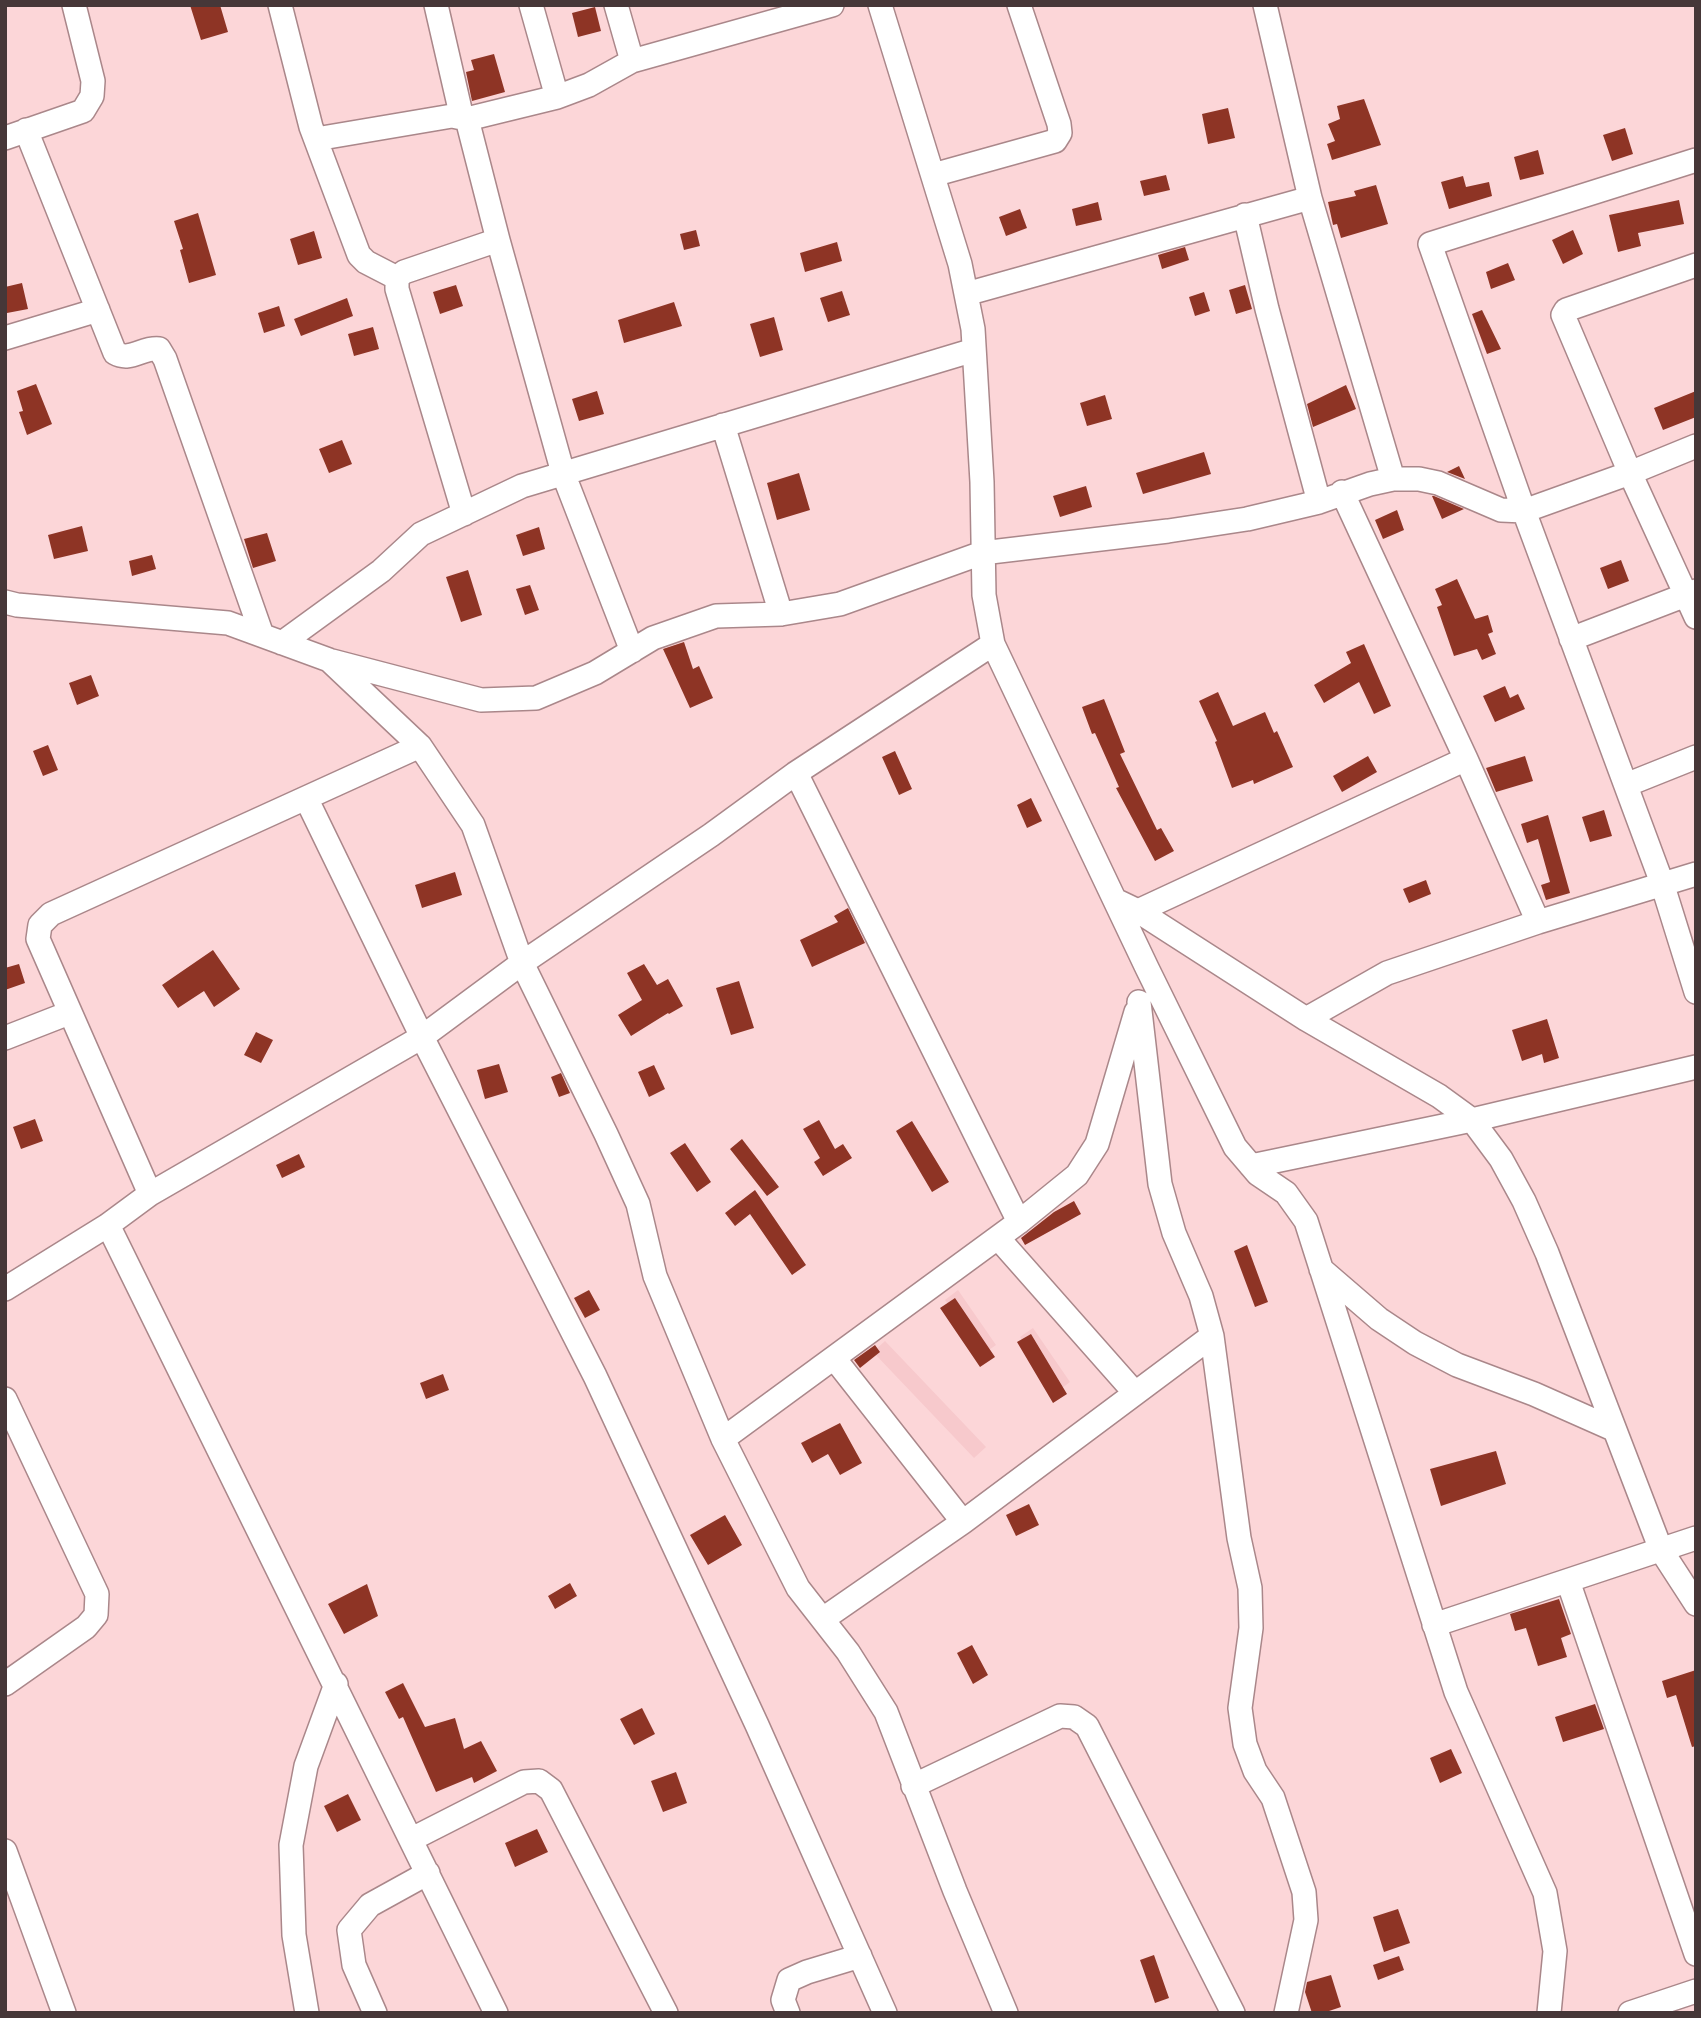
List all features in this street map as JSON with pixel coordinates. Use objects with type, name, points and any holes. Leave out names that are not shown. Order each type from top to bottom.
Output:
[{"type":"street","points":[[74,5],[93,80],[92,96],[83,111],[16,134],[98,310],[115,353],[129,357],[152,348],[159,349],[165,359],[272,639]]},
{"type":"street","points":[[280,5],[316,139],[359,255],[366,262],[397,278]]},
{"type":"street","points":[[436,5],[563,473],[632,651]]},
{"type":"street","points":[[531,5],[557,97]]},
{"type":"street","points":[[616,5],[632,61]]},
{"type":"street","points":[[316,139],[452,116],[465,118],[557,97],[589,85],[632,61],[832,5]]},
{"type":"street","points":[[880,5],[960,264],[973,329],[982,482],[984,595],[993,644],[1235,1147],[1258,1174],[1286,1193],[1306,1221],[1456,1692],[1545,1893],[1555,1951],[1549,2013]]},
{"type":"street","points":[[933,176],[1055,141],[1060,133],[1019,5]]},
{"type":"street","points":[[1265,5],[1310,198],[1393,479]]},
{"type":"street","points":[[1696,160],[1430,244],[1524,511],[1662,883],[1696,992]]},
{"type":"street","points":[[966,294],[1310,198]]},
{"type":"street","points":[[1245,215],[1267,310],[1319,502]]},
{"type":"street","points":[[464,514],[397,289],[397,278],[404,272],[498,240]]},
{"type":"street","points":[[1696,265],[1566,310],[1563,315],[1630,473],[1691,594],[1696,617]]},
{"type":"street","points":[[5,338],[98,310]]},
{"type":"street","points":[[272,639],[381,571],[421,534],[522,485],[974,350]]},
{"type":"street","points":[[723,425],[781,614]]},
{"type":"street","points":[[5,602],[228,623],[329,660],[481,700],[536,698],[595,673],[653,638],[716,616],[781,614],[840,604],[982,553],[1168,531],[1271,514],[1393,479],[1419,479],[1438,483],[1501,510],[1524,511],[1696,446]]},
{"type":"street","points":[[1342,492],[1538,922]]},
{"type":"street","points":[[1571,639],[1691,594]]},
{"type":"street","points":[[5,1289],[108,1225],[150,1194],[422,1037],[522,963],[711,835],[796,773],[993,644]]},
{"type":"street","points":[[329,660],[420,746],[473,825],[522,963],[638,1204],[655,1276],[723,1439],[798,1588],[848,1652],[886,1713],[1006,2013]]},
{"type":"street","points":[[150,1194],[38,939],[40,925],[51,914],[420,746]]},
{"type":"street","points":[[1626,785],[1696,757]]},
{"type":"street","points":[[1138,911],[1466,759]]},
{"type":"street","points":[[796,773],[1020,1222]]},
{"type":"street","points":[[306,798],[422,1037],[595,1376],[757,1725],[885,2013]]},
{"type":"street","points":[[1306,1018],[1387,973],[1538,922],[1696,874]]},
{"type":"street","points":[[1115,900],[1138,911],[1306,1018],[1439,1096],[1472,1120],[1501,1159],[1524,1201],[1547,1253],[1661,1550],[1696,1604]]},
{"type":"street","points":[[723,1439],[1020,1222],[1077,1175],[1097,1144],[1147,968]]},
{"type":"street","points":[[1139,1002],[1160,1184],[1174,1233],[1201,1296],[1212,1335],[1239,1538],[1250,1588],[1251,1628],[1240,1708],[1245,1744],[1255,1771],[1273,1798],[1304,1892],[1306,1920],[1286,2013]]},
{"type":"street","points":[[5,1038],[69,1013]]},
{"type":"street","points":[[1251,1166],[1472,1120],[1696,1067]]},
{"type":"street","points":[[108,1225],[496,2013]]},
{"type":"street","points":[[998,1238],[1135,1393]]},
{"type":"street","points":[[1321,1269],[1379,1319],[1415,1343],[1457,1365],[1534,1394],[1613,1429]]},
{"type":"street","points":[[823,1619],[963,1522],[1212,1335]]},
{"type":"street","points":[[834,1358],[963,1522]]},
{"type":"street","points":[[5,1399],[97,1594],[96,1615],[86,1627],[5,1684]]},
{"type":"street","points":[[1434,1625],[1696,1538]]},
{"type":"street","points":[[1568,1581],[1696,1954]]},
{"type":"street","points":[[307,2013],[294,1935],[291,1845],[306,1766],[336,1684]]},
{"type":"street","points":[[913,1786],[1060,1716],[1074,1717],[1087,1726],[1233,2013]]},
{"type":"street","points":[[412,1839],[524,1783],[539,1781],[551,1790],[666,2013]]},
{"type":"street","points":[[5,1850],[64,2013]]},
{"type":"street","points":[[375,2013],[354,1965],[349,1930],[370,1905],[428,1873]]},
{"type":"street","points":[[788,2013],[783,2000],[789,1980],[860,1956]]},
{"type":"street","points":[[1641,2011],[1696,1991]]},
{"type":"shaded area","points":[[958,1290],[996,1345],[983,1354],[945,1300]]},
{"type":"shaded area","points":[[1033,1328],[1070,1382],[1058,1391],[1020,1337]]},
{"type":"shaded area","points":[[885,1341],[986,1447],[974,1458],[873,1352]]},
{"type":"building","points":[[190,5],[220,5],[228,32],[201,40]]},
{"type":"building","points":[[595,7],[601,31],[578,37],[572,13]]},
{"type":"building","points":[[494,54],[505,92],[472,101],[466,72],[474,70],[471,60]]},
{"type":"building","points":[[1364,99],[1381,145],[1332,160],[1327,144],[1335,141],[1328,124],[1340,119],[1337,106]]},
{"type":"building","points":[[1228,108],[1235,138],[1208,144],[1202,114]]},
{"type":"building","points":[[1625,128],[1633,154],[1612,161],[1603,135]]},
{"type":"building","points":[[1538,150],[1544,174],[1520,180],[1514,157]]},
{"type":"building","points":[[1166,175],[1170,190],[1144,196],[1140,181]]},
{"type":"building","points":[[1463,176],[1466,187],[1489,182],[1492,196],[1449,209],[1441,182]]},
{"type":"building","points":[[1376,185],[1388,224],[1341,238],[1337,224],[1333,225],[1328,202],[1356,196],[1354,191]]},
{"type":"building","points":[[1679,200],[1684,224],[1638,233],[1641,246],[1618,252],[1609,215]]},
{"type":"building","points":[[1098,202],[1102,220],[1076,226],[1072,209]]},
{"type":"building","points":[[1020,209],[1027,228],[1006,236],[999,217]]},
{"type":"building","points":[[198,213],[216,275],[189,283],[180,250],[183,249],[174,221]]},
{"type":"building","points":[[696,230],[700,246],[684,250],[680,234]]},
{"type":"building","points":[[1573,230],[1583,254],[1563,264],[1552,240]]},
{"type":"building","points":[[314,231],[322,258],[298,265],[290,239]]},
{"type":"building","points":[[837,242],[842,261],[805,272],[800,253]]},
{"type":"building","points":[[1185,247],[1189,260],[1162,269],[1158,255]]},
{"type":"building","points":[[1508,263],[1515,280],[1491,289],[1486,272]]},
{"type":"building","points":[[22,283],[28,309],[7,313],[5,287]]},
{"type":"building","points":[[456,285],[463,306],[440,314],[433,292]]},
{"type":"building","points":[[1245,285],[1252,309],[1236,314],[1229,290]]},
{"type":"building","points":[[842,291],[850,315],[828,322],[820,298]]},
{"type":"building","points":[[1204,292],[1210,311],[1195,316],[1189,297]]},
{"type":"building","points":[[347,298],[353,316],[301,336],[294,319]]},
{"type":"building","points":[[674,302],[682,326],[624,343],[618,320]]},
{"type":"building","points":[[279,306],[285,326],[264,333],[258,313]]},
{"type":"building","points":[[1482,310],[1501,349],[1487,354],[1472,314]]},
{"type":"building","points":[[774,317],[783,350],[760,357],[750,324]]},
{"type":"building","points":[[373,327],[379,349],[354,356],[348,334]]},
{"type":"building","points":[[36,384],[52,424],[27,435],[19,412],[23,411],[17,391]]},
{"type":"building","points":[[1346,385],[1356,409],[1313,427],[1307,404]]},
{"type":"building","points":[[597,391],[604,414],[579,421],[572,399]]},
{"type":"building","points":[[1696,391],[1696,417],[1663,430],[1654,408]]},
{"type":"building","points":[[1105,395],[1112,419],[1087,426],[1080,403]]},
{"type":"building","points":[[342,440],[352,464],[329,473],[319,449]]},
{"type":"building","points":[[1204,452],[1211,474],[1143,494],[1136,473]]},
{"type":"building","points":[[1459,466],[1465,479],[1447,472]]},
{"type":"building","points":[[799,473],[810,510],[777,520],[767,483]]},
{"type":"building","points":[[1086,486],[1092,507],[1060,517],[1053,496]]},
{"type":"building","points":[[1434,496],[1464,509],[1442,519]]},
{"type":"building","points":[[1397,510],[1404,530],[1383,539],[1375,520]]},
{"type":"building","points":[[82,526],[88,551],[54,559],[48,535]]},
{"type":"building","points":[[539,527],[545,549],[523,556],[516,535]]},
{"type":"building","points":[[267,533],[276,561],[253,568],[244,539]]},
{"type":"building","points":[[152,555],[156,569],[132,576],[129,561]]},
{"type":"building","points":[[1621,560],[1629,581],[1608,589],[1600,568]]},
{"type":"building","points":[[468,570],[482,615],[461,622],[446,577]]},
{"type":"building","points":[[1457,579],[1475,619],[1488,615],[1493,632],[1488,634],[1496,654],[1482,660],[1477,649],[1454,656],[1437,607],[1442,605],[1435,589]]},
{"type":"building","points":[[530,585],[539,610],[525,615],[516,589]]},
{"type":"building","points":[[684,642],[693,669],[699,666],[713,698],[690,708],[663,649]]},
{"type":"building","points":[[1364,644],[1391,706],[1374,714],[1359,682],[1324,703],[1314,685],[1351,663],[1346,652]]},
{"type":"building","points":[[91,675],[99,696],[77,705],[69,683]]},
{"type":"building","points":[[1505,686],[1510,698],[1518,694],[1525,709],[1495,722],[1483,696]]},
{"type":"building","points":[[1218,692],[1233,726],[1265,712],[1293,767],[1254,784],[1253,780],[1232,788],[1215,742],[1217,741],[1199,701]]},
{"type":"building","points":[[1104,699],[1125,752],[1120,754],[1157,830],[1161,828],[1174,851],[1155,861],[1116,788],[1119,787],[1095,733],[1092,734],[1082,707]]},
{"type":"building","points":[[48,745],[58,770],[43,776],[33,751]]},
{"type":"building","points":[[895,751],[912,789],[899,795],[882,757]]},
{"type":"building","points":[[1368,756],[1377,772],[1342,792],[1333,776]]},
{"type":"building","points":[[1525,756],[1533,781],[1496,792],[1486,768]]},
{"type":"building","points":[[1031,798],[1042,821],[1027,828],[1017,805]]},
{"type":"building","points":[[1604,810],[1612,836],[1590,842],[1582,817]]},
{"type":"building","points":[[1548,815],[1570,893],[1546,900],[1541,885],[1550,882],[1538,839],[1527,843],[1521,824]]},
{"type":"building","points":[[455,872],[462,895],[422,908],[415,885]]},
{"type":"building","points":[[1426,880],[1431,894],[1409,903],[1403,889]]},
{"type":"building","points":[[848,908],[865,943],[812,967],[800,940],[838,922],[834,916]]},
{"type":"building","points":[[213,950],[240,989],[214,1007],[204,991],[178,1008],[162,985]]},
{"type":"building","points":[[19,964],[25,983],[5,990],[5,968]]},
{"type":"building","points":[[644,964],[657,985],[668,979],[683,1006],[631,1036],[618,1015],[642,1000],[627,973]]},
{"type":"building","points":[[739,981],[754,1028],[731,1035],[716,988]]},
{"type":"building","points":[[1547,1019],[1559,1058],[1544,1063],[1542,1054],[1522,1061],[1512,1030]]},
{"type":"building","points":[[256,1032],[273,1040],[261,1063],[244,1055]]},
{"type":"building","points":[[499,1064],[508,1092],[485,1099],[477,1070]]},
{"type":"building","points":[[654,1065],[665,1089],[649,1097],[638,1072]]},
{"type":"building","points":[[561,1073],[570,1093],[559,1097],[551,1077]]},
{"type":"building","points":[[35,1119],[43,1141],[21,1149],[13,1127]]},
{"type":"building","points":[[819,1120],[835,1149],[843,1144],[852,1158],[823,1176],[814,1162],[820,1158],[803,1129]]},
{"type":"building","points":[[912,1121],[949,1182],[932,1192],[896,1131]]},
{"type":"building","points":[[742,1139],[779,1187],[767,1196],[730,1149]]},
{"type":"building","points":[[685,1143],[711,1182],[697,1192],[670,1153]]},
{"type":"building","points":[[299,1154],[305,1167],[282,1178],[276,1165]]},
{"type":"building","points":[[755,1190],[806,1265],[792,1275],[750,1214],[735,1226],[725,1213]]},
{"type":"building","points":[[1074,1201],[1081,1214],[1025,1245],[1021,1238],[1054,1212]]},
{"type":"building","points":[[1247,1245],[1268,1302],[1255,1307],[1234,1251]]},
{"type":"building","points":[[589,1290],[600,1310],[585,1318],[574,1298]]},
{"type":"building","points":[[955,1298],[995,1357],[980,1367],[940,1308]]},
{"type":"building","points":[[1031,1334],[1067,1394],[1053,1403],[1017,1342]]},
{"type":"building","points":[[875,1345],[880,1352],[860,1368],[854,1360]]},
{"type":"building","points":[[443,1374],[449,1390],[426,1399],[420,1383]]},
{"type":"building","points":[[840,1423],[862,1463],[840,1475],[828,1454],[812,1463],[801,1443]]},
{"type":"building","points":[[1496,1451],[1506,1484],[1441,1506],[1430,1469]]},
{"type":"building","points":[[1029,1504],[1039,1525],[1016,1536],[1006,1515]]},
{"type":"building","points":[[725,1515],[742,1545],[708,1565],[690,1535]]},
{"type":"building","points":[[570,1583],[577,1596],[555,1609],[548,1596]]},
{"type":"building","points":[[367,1584],[378,1616],[344,1634],[328,1604]]},
{"type":"building","points":[[1559,1599],[1571,1634],[1561,1638],[1567,1657],[1538,1666],[1526,1628],[1515,1631],[1510,1614]]},
{"type":"building","points":[[972,1645],[988,1675],[973,1684],[957,1653]]},
{"type":"building","points":[[1696,1670],[1696,1746],[1692,1747],[1676,1695],[1667,1698],[1662,1681]]},
{"type":"building","points":[[403,1683],[425,1727],[455,1718],[464,1749],[481,1741],[497,1771],[474,1783],[472,1777],[436,1792],[403,1717],[399,1719],[385,1692]]},
{"type":"building","points":[[1595,1704],[1604,1729],[1563,1742],[1555,1717]]},
{"type":"building","points":[[642,1708],[655,1734],[634,1745],[620,1719]]},
{"type":"building","points":[[1451,1749],[1462,1773],[1440,1783],[1430,1758]]},
{"type":"building","points":[[676,1772],[687,1803],[663,1812],[651,1781]]},
{"type":"building","points":[[348,1794],[361,1820],[337,1832],[324,1806]]},
{"type":"building","points":[[537,1829],[548,1852],[515,1867],[505,1843]]},
{"type":"building","points":[[1398,1909],[1410,1943],[1384,1952],[1373,1917]]},
{"type":"building","points":[[1154,1955],[1169,1998],[1155,2003],[1140,1960]]},
{"type":"building","points":[[1399,1956],[1404,1970],[1378,1980],[1373,1965]]},
{"type":"building","points":[[1331,1975],[1341,2007],[1323,2013],[1312,2013],[1305,1992],[1307,1982]]}]
